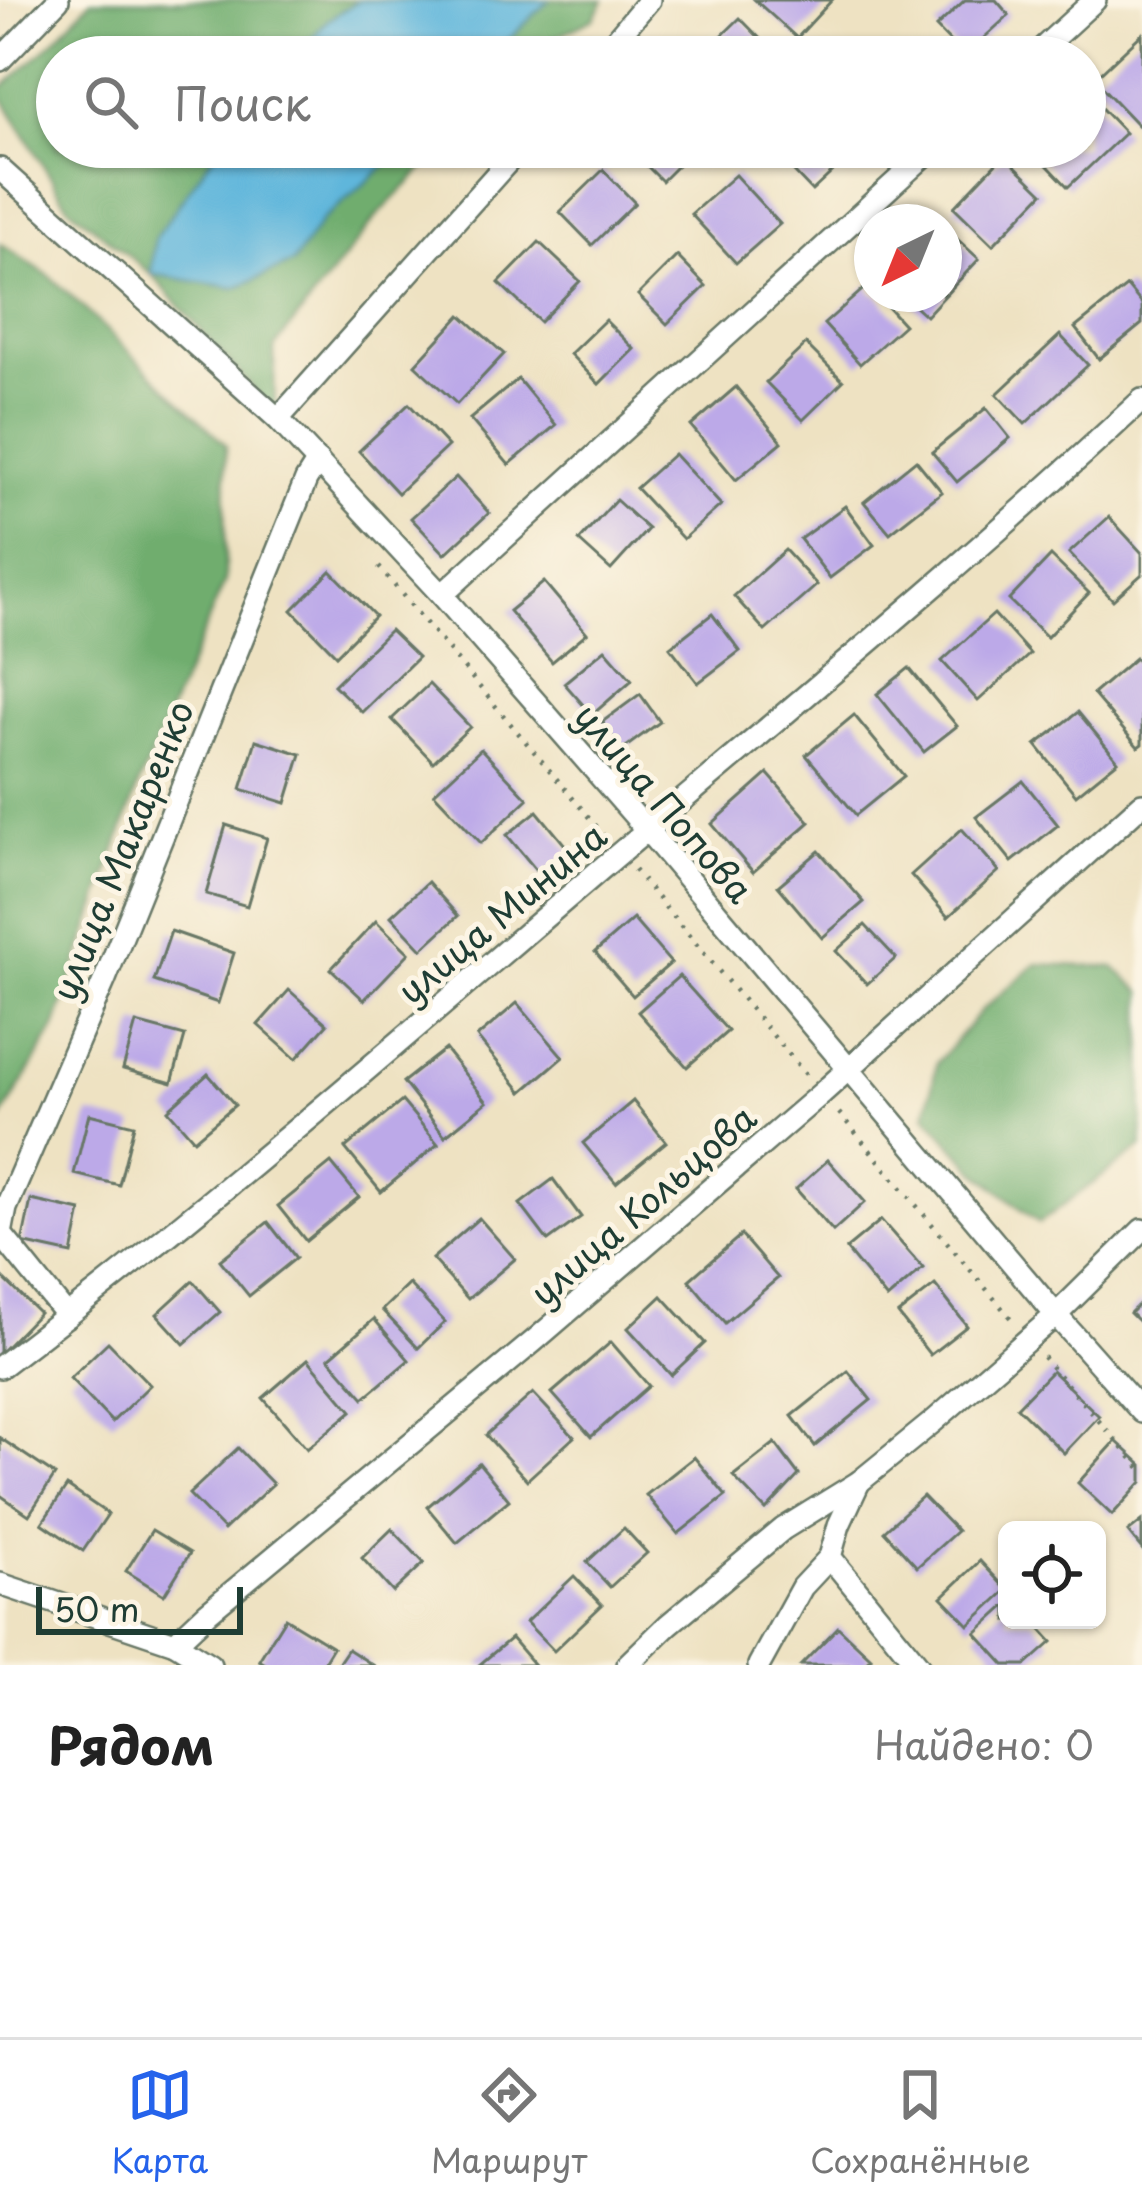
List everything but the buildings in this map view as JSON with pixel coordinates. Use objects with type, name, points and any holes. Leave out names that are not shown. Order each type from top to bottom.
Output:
[{"type":"street","points":[[0,60],[58,0]]},
{"type":"street","points":[[619,36],[649,0]]},
{"type":"street","points":[[1056,36],[1096,0]]},
{"type":"street","points":[[278,419],[502,168]]},
{"type":"street","points":[[442,595],[911,168]]},
{"type":"street","name":"улица Попова","points":[[0,169],[319,461],[648,831],[1142,1412]]},
{"type":"street","name":"улица Минина","points":[[0,1367],[212,1201],[1073,465],[1142,400]]},
{"type":"street","name":"улица Макаренко","points":[[67,1316],[1,1234],[6,1208],[105,979],[306,480],[319,461]]},
{"type":"street","name":"улица Кольцова","points":[[175,1643],[821,1093],[1142,804]]},
{"type":"street","points":[[627,1665],[783,1528],[860,1482],[1055,1315],[1142,1230]]},
{"type":"street","points":[[759,1665],[802,1587],[830,1557],[860,1482]]},
{"type":"street","points":[[830,1557],[918,1665]]},
{"type":"street","points":[[0,1584],[175,1643],[210,1665]]},
{"type":"path","points":[[381,569],[1142,1470]]},
{"type":"green space","points":[[91,0],[604,0],[594,18],[558,36],[59,36]]},
{"type":"green space","points":[[36,57],[36,153],[0,94]]},
{"type":"green space","points":[[45,168],[424,168],[377,216],[274,348],[275,413],[151,274],[68,206]]},
{"type":"green space","points":[[0,244],[51,277],[226,445],[225,581],[137,788],[55,1028],[0,1121]]},
{"type":"green space","points":[[1036,964],[1114,967],[1142,992],[1142,1147],[1039,1223],[976,1171],[926,1115],[937,1063],[982,1010]]},
{"type":"water","points":[[359,0],[549,0],[512,36],[314,36],[328,20]]},
{"type":"water","points":[[204,168],[382,168],[322,220],[293,263],[235,288],[151,274],[155,238]]}]
